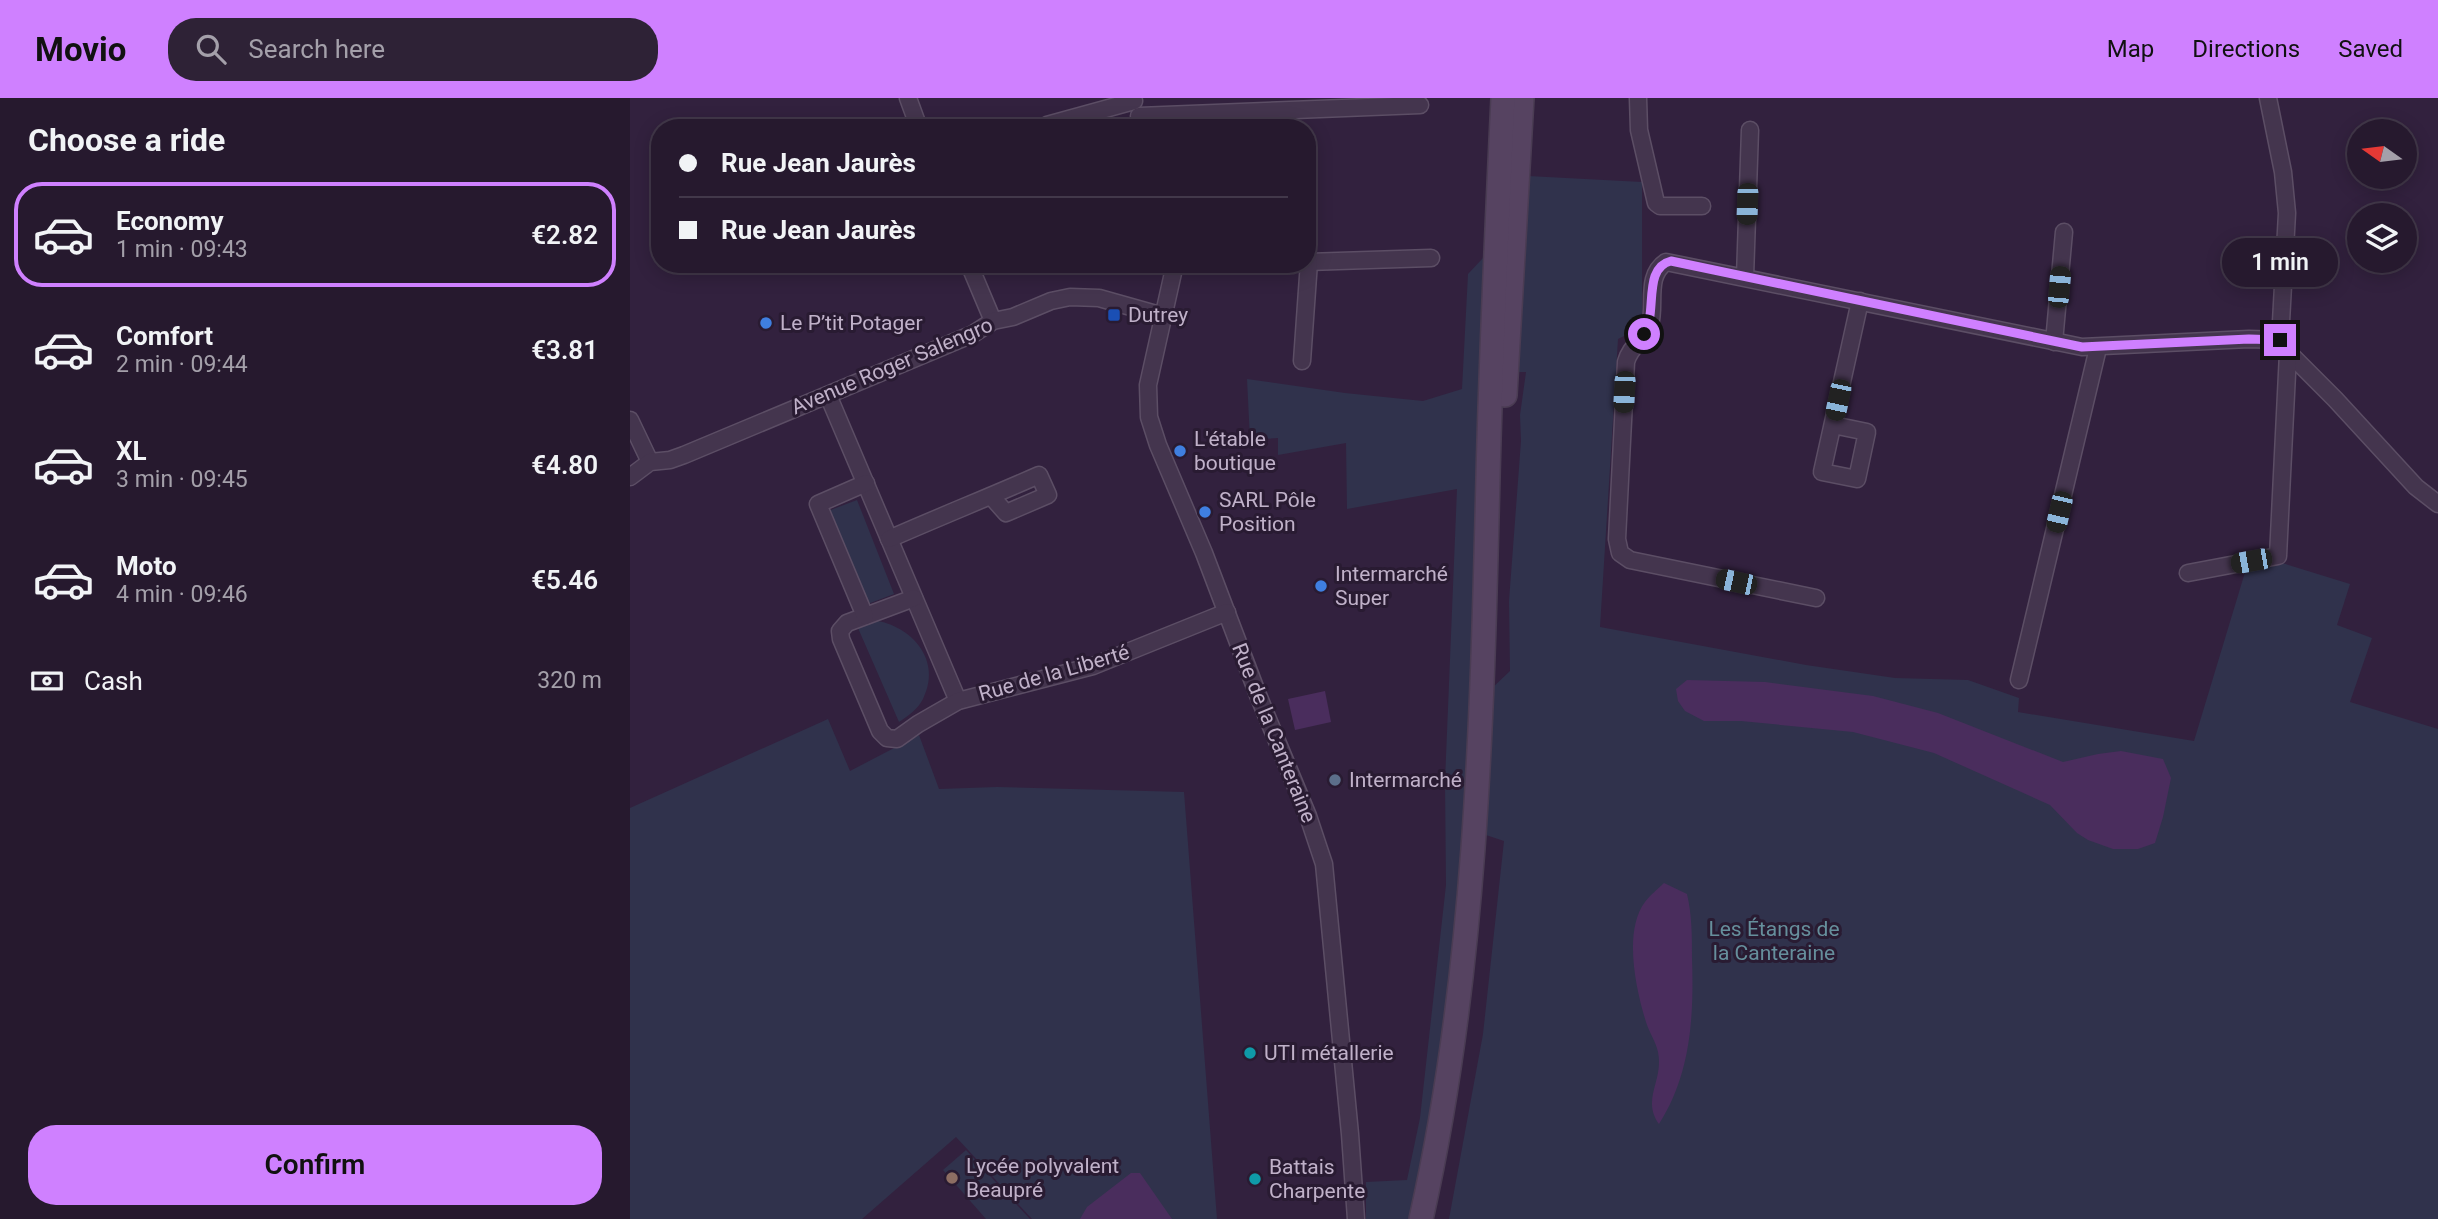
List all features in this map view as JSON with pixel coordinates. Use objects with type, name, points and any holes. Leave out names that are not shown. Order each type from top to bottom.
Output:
[{"type":"main road","points":[[1486,614],[1493,325],[1503,98]]},
{"type":"main road","points":[[1421,1219],[1443,1115],[1463,973],[1486,614],[1509,340],[1522,98]]},
{"type":"street","points":[[908,98],[916,119]]},
{"type":"street","points":[[1638,98],[1639,130],[1653,199],[1660,206],[1702,206]]},
{"type":"street","points":[[2188,573],[2278,556],[2287,213],[2283,172],[2268,98]]},
{"type":"street","points":[[1086,119],[1137,111],[1420,105]]},
{"type":"street","points":[[1745,277],[1750,130]]},
{"type":"street","points":[[2054,342],[2064,232]]},
{"type":"street","points":[[1316,262],[1431,258]]},
{"type":"street","points":[[1816,598],[1630,560],[1623,556],[1617,547],[1626,362],[1630,351],[1650,323],[1656,273],[1662,265],[1671,261],[2054,342],[2098,348],[2249,339],[2284,346],[2416,487],[2438,504]]},
{"type":"street","points":[[973,273],[993,321]]},
{"type":"street","name":"Rue de la Canteraine","points":[[1173,273],[1148,385],[1149,417],[1308,816],[1324,864],[1356,1219]]},
{"type":"street","points":[[1302,361],[1307,273]]},
{"type":"street","name":"Avenue Roger Salengro","points":[[630,477],[650,463],[677,458],[973,334],[993,321],[1013,317],[1051,301],[1076,296],[1099,298],[1163,316]]},
{"type":"street","points":[[1833,425],[1860,301]]},
{"type":"street","points":[[2019,680],[2098,348]]},
{"type":"street","points":[[828,395],[958,701]]},
{"type":"street","points":[[630,420],[650,463]]},
{"type":"street","points":[[866,483],[818,504],[865,617],[914,598]]},
{"type":"street","points":[[889,539],[991,496]]},
{"type":"street","name":"Rue de la Liberté","points":[[865,617],[843,626],[840,635],[883,735],[897,739],[958,701],[1093,666],[1227,612]]},
{"type":"green space","name":"Les Étangs de la Canteraine","points":[[1528,176],[1642,182],[1642,313],[1632,332],[1618,339],[1600,627],[1806,665],[1895,678],[1968,680],[2019,698],[2018,712],[2194,741],[2246,569],[2279,562],[2350,584],[2337,625],[2372,638],[2350,702],[2438,729],[2438,1219],[1449,1219],[1483,1034],[1504,841],[1483,834],[1489,691],[1510,671],[1509,601],[1521,441],[1520,415],[1526,372],[1516,372],[1525,263]]},
{"type":"green space","points":[[1483,258],[1480,529],[1470,750],[1445,1041],[1425,1156],[1410,1219],[1366,1219],[1366,1182],[1407,1180],[1420,1118],[1446,885],[1445,781],[1457,489],[1347,509],[1346,443],[1278,455],[1278,438],[1250,440],[1247,379],[1423,401],[1462,389],[1468,274]]},
{"type":"green space","points":[[857,500],[894,594],[865,605],[828,511]]},
{"type":"green space","points":[[878,621],[903,631],[913,639],[927,660],[928,685],[923,699],[916,709],[899,722],[858,628]]},
{"type":"green space","points":[[828,719],[850,771],[919,735],[939,789],[997,787],[1184,792],[1217,1219],[1032,1219],[956,1137],[862,1219],[630,1219],[630,808]]},
{"type":"green space","points":[[966,1150],[1030,1219],[986,1219],[943,1170]]},
{"type":"shaded area","points":[[1687,680],[1765,682],[1873,696],[1938,713],[2063,762],[2121,751],[2163,759],[2171,778],[2155,843],[2138,849],[2113,849],[2088,840],[2077,833],[2050,805],[1934,753],[1853,732],[1741,721],[1704,721],[1685,711],[1678,701],[1676,689]]},
{"type":"shaded area","points":[[1325,691],[1331,722],[1295,730],[1288,699]]},
{"type":"shaded area","points":[[1664,883],[1687,894],[1691,926],[1692,1001],[1684,1065],[1670,1105],[1659,1124],[1652,1106],[1658,1072],[1658,1052],[1646,1022],[1635,978],[1633,944],[1638,914],[1647,899]]},
{"type":"shaded area","points":[[1131,1173],[1140,1173],[1172,1219],[1080,1219],[1087,1207]]},
{"type":"place","name":"Dutrey","points":[[1114,315]]},
{"type":"place","name":"Le P’tit Potager","points":[[766,323]]},
{"type":"place","name":"L'étable boutique","points":[[1180,451]]},
{"type":"place","name":"SARL Pôle Position","points":[[1205,512]]},
{"type":"place","name":"Intermarché Super","points":[[1321,586]]},
{"type":"place","name":"Intermarché","points":[[1335,780]]},
{"type":"place","name":"UTI métallerie","points":[[1250,1053]]},
{"type":"place","name":"Lycée polyvalent Beaupré","points":[[952,1178]]},
{"type":"place","name":"Battais Charpente","points":[[1255,1179]]},
{"type":"route","points":[[1644,334],[1650,323],[1656,273],[1662,265],[1671,261],[2082,347],[2261,338],[2280,340]]}]
